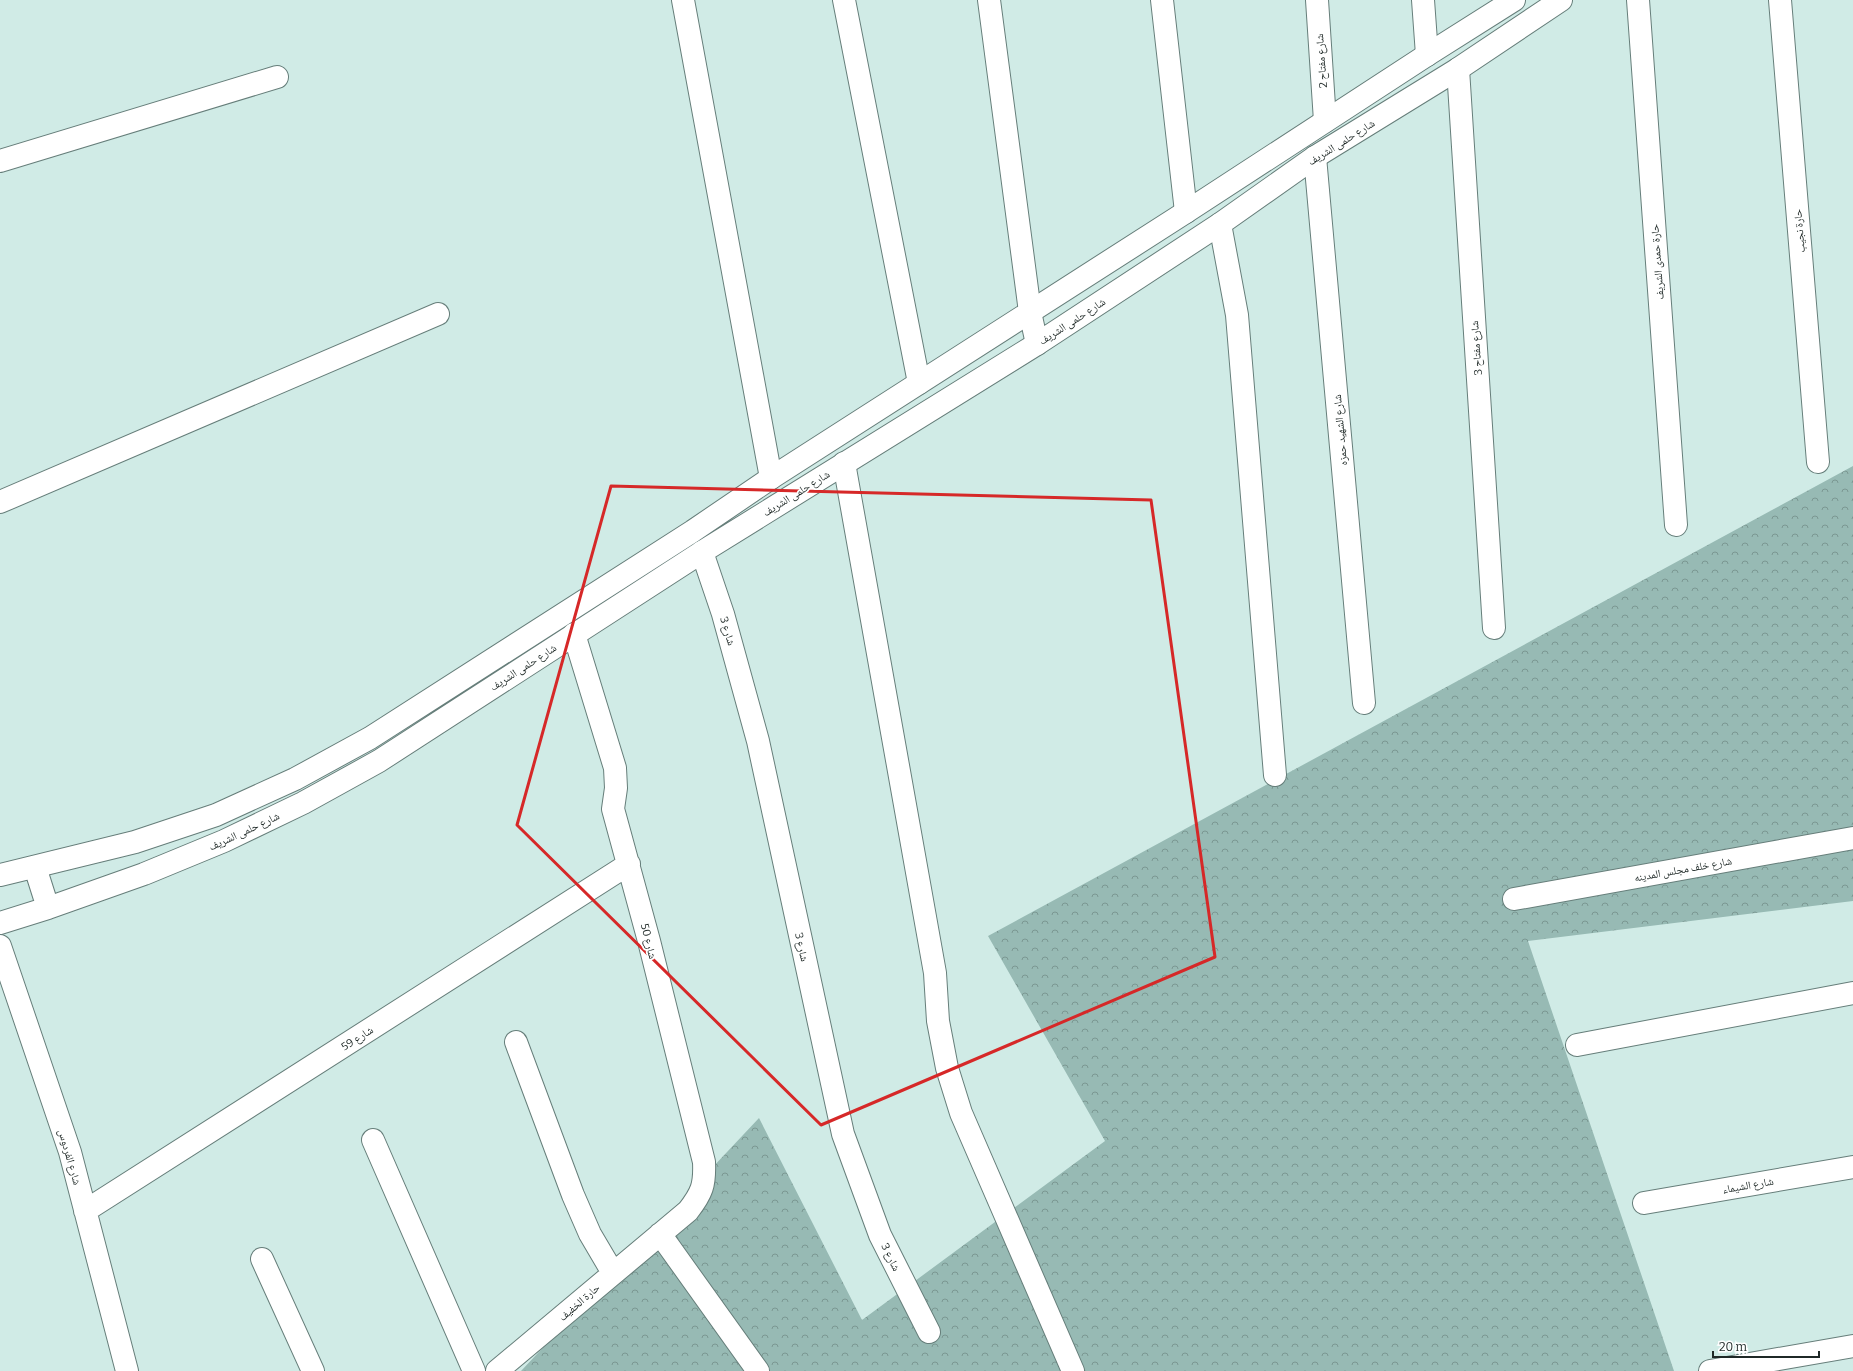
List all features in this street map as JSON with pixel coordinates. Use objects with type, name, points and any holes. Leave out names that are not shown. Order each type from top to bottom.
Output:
[{"type":"street","points":[[683,0],[770,478]]},
{"type":"street","points":[[844,0],[919,383]]},
{"type":"street","points":[[989,0],[1030,312],[1037,344]]},
{"type":"street","points":[[1162,0],[1186,212]]},
{"type":"street","name":"شارع مفتاح 2","points":[[1317,0],[1325,121]]},
{"type":"street","points":[[1424,0],[1427,54]]},
{"type":"street","name":"شارع حلمى الشريف","points":[[0,875],[150,838],[216,815],[295,779],[370,738],[693,531],[770,478],[1186,212],[1427,54],[1514,0]]},
{"type":"street","name":"شارع حلمى الشريف","points":[[0,923],[48,908],[144,874],[224,841],[303,804],[379,761],[702,552],[1037,344],[1220,224],[1315,157],[1458,69],[1561,0]]},
{"type":"street","name":"حارة حمدى الشريف","points":[[1638,0],[1676,525]]},
{"type":"street","name":"حارة نجيب","points":[[1780,0],[1818,462]]},
{"type":"street","name":"شارع مفتاح 3","points":[[1458,69],[1494,628]]},
{"type":"street","points":[[0,161],[277,77]]},
{"type":"street","name":"شارع الشهيد حمزه","points":[[1315,157],[1364,703]]},
{"type":"street","points":[[1220,224],[1237,315],[1275,775]]},
{"type":"street","points":[[0,502],[438,314]]},
{"type":"street","points":[[844,463],[935,973],[938,1021],[947,1068],[961,1114],[1073,1371]]},
{"type":"street","name":"شارع 3","points":[[702,552],[725,621],[758,741],[843,1134],[880,1235],[929,1332]]},
{"type":"street","name":"شارع 50","points":[[574,634],[615,768],[616,788],[613,809],[629,864],[704,1162],[705,1180],[699,1197],[688,1211],[660,1234]]},
{"type":"street","name":"شارع خلف مجلس المدينه","points":[[1514,899],[1853,838]]},
{"type":"street","name":"شارع 59","points":[[85,1211],[629,864]]},
{"type":"street","points":[[35,867],[48,908]]},
{"type":"street","name":"شارع الفردوس","points":[[0,946],[70,1152],[127,1371]]},
{"type":"street","points":[[1578,1045],[1853,992]]},
{"type":"street","points":[[516,1042],[576,1201],[590,1234],[613,1273]]},
{"type":"street","points":[[373,1140],[474,1371]]},
{"type":"street","name":"شارع الشيماء","points":[[1644,1203],[1853,1167]]},
{"type":"street","points":[[660,1234],[758,1371]]},
{"type":"street","name":"حارة الخفيف","points":[[507,1368],[613,1273],[660,1234]]},
{"type":"street","points":[[262,1259],[313,1371]]},
{"type":"street","points":[[1710,1371],[1853,1346]]},
{"type":"highlighted area","points":[[611,486],[1151,500],[1215,957],[821,1125],[517,825]]},
{"type":"green space","points":[[1853,466],[1853,901],[1528,941],[1674,1371],[521,1371],[759,1118],[862,1320],[1105,1141],[988,936]]}]
